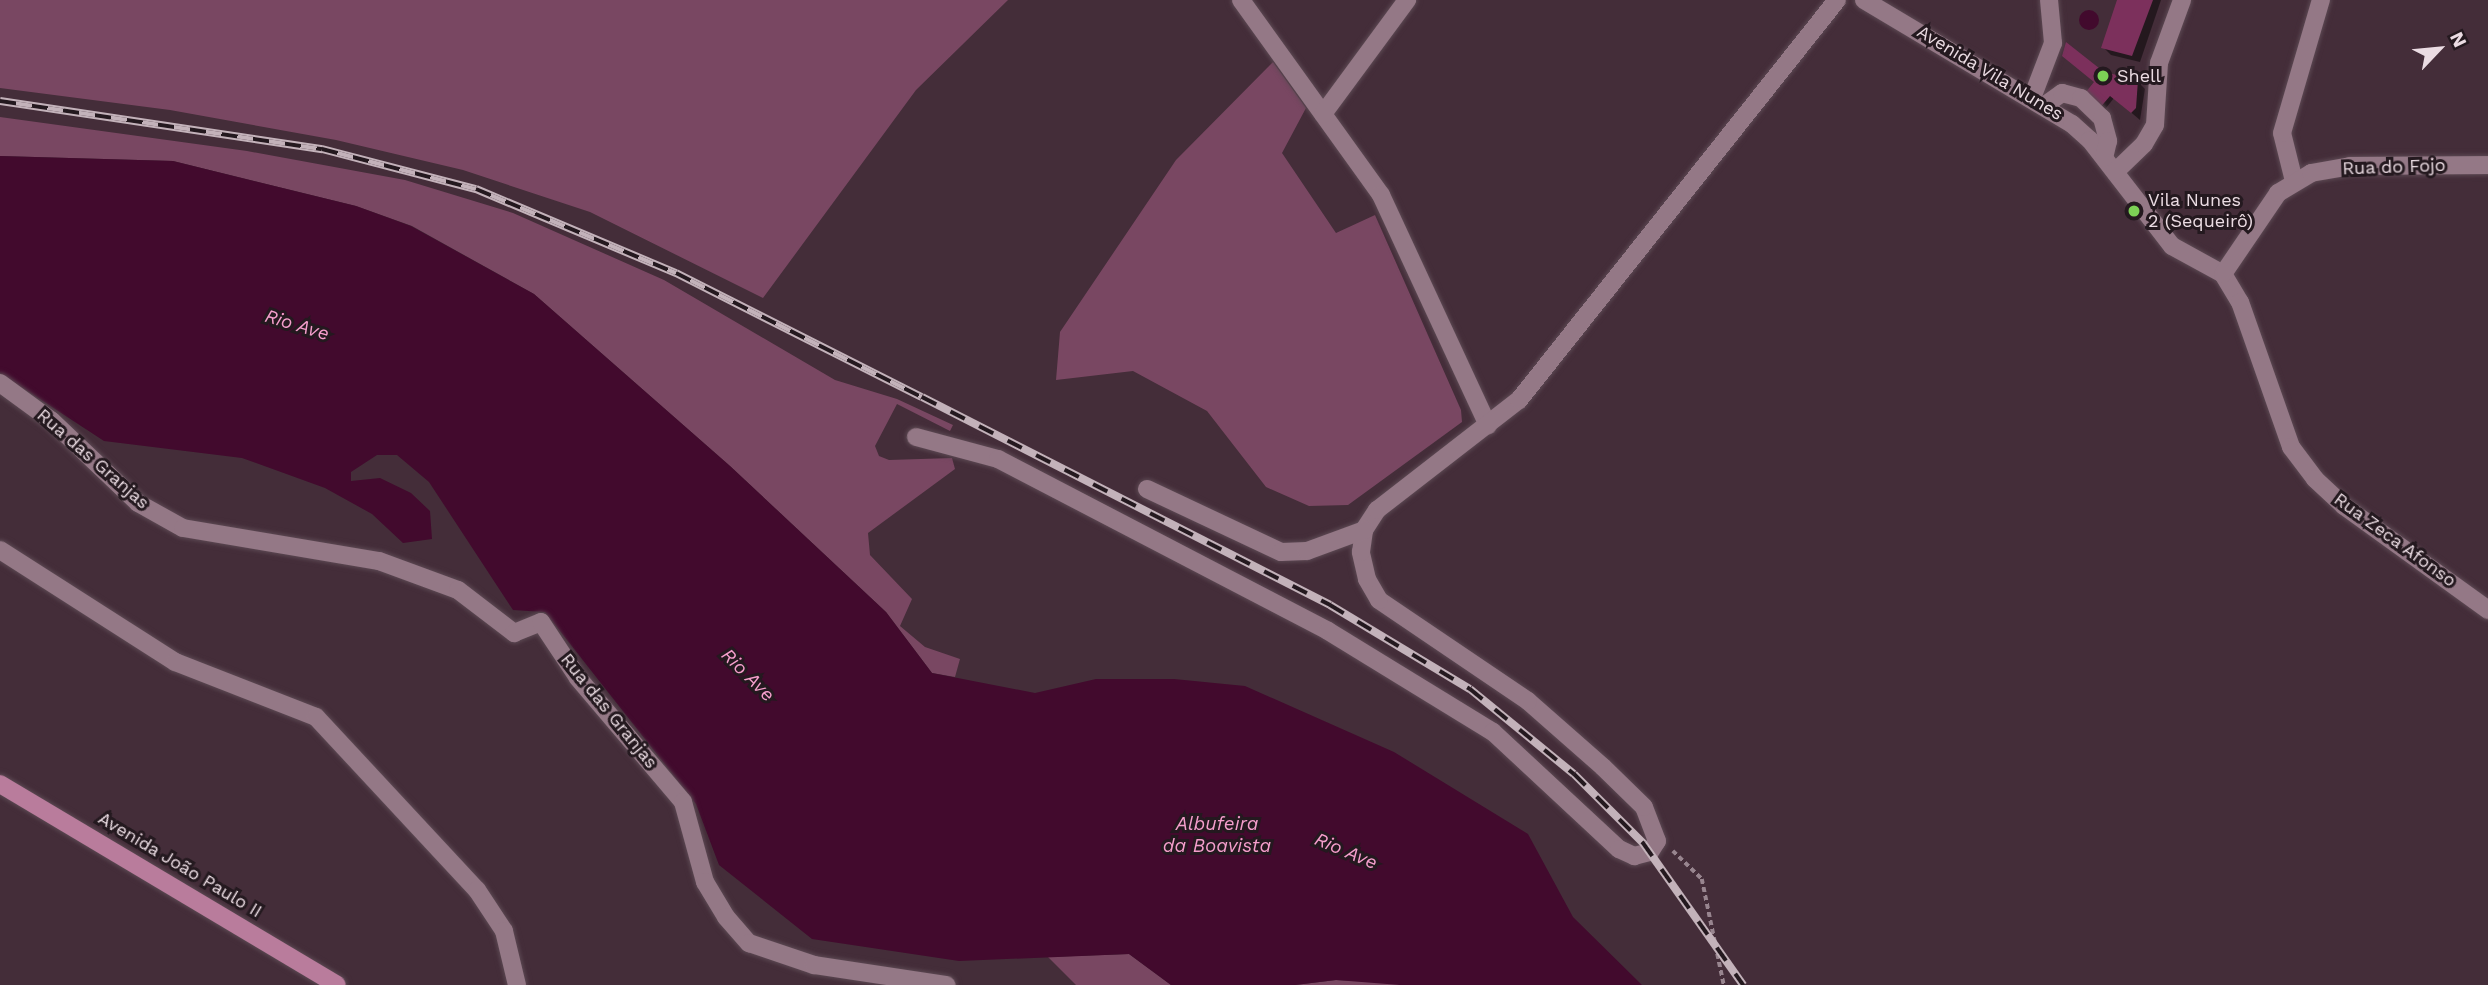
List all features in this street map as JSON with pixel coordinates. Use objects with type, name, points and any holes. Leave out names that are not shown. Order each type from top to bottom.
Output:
[{"type":"main road","name":"Avenida João Paulo II","points":[[0,784],[337,985]]},
{"type":"street","points":[[1241,0],[1381,195],[1488,425]]},
{"type":"street","points":[[1323,114],[1407,0]]},
{"type":"street","points":[[916,438],[998,459],[1328,631],[1493,732],[1619,849],[1634,856],[1650,852],[1657,841],[1655,828],[1644,807],[1528,701],[1379,600],[1367,579],[1361,552],[1364,530],[1377,510],[1520,400],[1837,0]]},
{"type":"street","name":"Avenida Vila Nunes","points":[[1864,0],[2039,101],[2090,140],[2172,246],[2223,274]]},
{"type":"street","points":[[2039,101],[2053,43],[2049,0]]},
{"type":"street","points":[[2039,101],[2062,93],[2081,98],[2102,118],[2109,165],[2144,144],[2155,125],[2159,63],[2182,0]]},
{"type":"street","points":[[2294,181],[2282,133],[2321,0]]},
{"type":"street","name":"Rua do Fojo","points":[[2223,274],[2278,193],[2311,173],[2350,166],[2488,165]]},
{"type":"street","name":"Rua Zeca Afonso","points":[[2223,274],[2241,302],[2291,447],[2315,479],[2488,610]]},
{"type":"street","name":"Rua das Granjas","points":[[0,383],[62,429],[138,503],[183,527],[379,561],[458,590],[514,633],[541,622],[578,678],[683,802],[688,835],[705,882],[749,943],[814,965],[946,985]]},
{"type":"street","points":[[1147,489],[1281,552],[1307,551],[1364,530]]},
{"type":"street","points":[[0,550],[175,662],[316,717],[477,890],[504,931],[515,962],[517,985]]},
{"type":"path","points":[[1655,828],[1702,879],[1724,985]]},
{"type":"shaded area","points":[[0,0],[1008,0],[916,90],[763,298],[590,212],[463,170],[336,140],[170,110],[0,88]]},
{"type":"shaded area","points":[[1273,62],[1306,108],[1282,153],[1336,233],[1375,215],[1461,410],[1462,422],[1348,505],[1309,506],[1266,487],[1207,411],[1133,371],[1056,380],[1060,332],[1176,160]]},
{"type":"shaded area","points":[[0,117],[247,151],[405,180],[513,213],[664,280],[835,380],[897,399],[953,425],[950,431],[897,404],[875,446],[879,456],[889,460],[952,458],[955,469],[868,533],[870,555],[912,599],[900,626],[925,647],[960,659],[955,677],[932,673],[886,612],[730,466],[534,294],[412,226],[356,206],[173,161],[0,156]]},
{"type":"shaded area","points":[[1129,954],[1171,985],[1076,985],[1048,957]]},
{"type":"shaded area","points":[[1336,980],[1396,983],[1400,985],[1295,985]]},
{"type":"water","points":[[2089,10],[2096,13],[2099,20],[2096,27],[2089,30],[2082,27],[2079,20],[2082,13]]},
{"type":"water","name":"Albufeira da Boavista","points":[[0,156],[173,161],[356,206],[411,226],[534,294],[730,466],[886,612],[932,673],[1035,693],[1096,679],[1174,679],[1245,686],[1394,752],[1528,834],[1573,917],[1642,985],[1400,985],[1336,980],[1295,985],[1171,985],[1129,954],[959,961],[812,939],[719,865],[696,804],[545,612],[513,610],[429,482],[397,455],[377,455],[351,472],[351,481],[380,478],[411,493],[430,511],[432,539],[403,543],[372,514],[325,488],[242,458],[104,441],[0,373]]},
{"type":"building","points":[[2117,0],[2153,0],[2132,56],[2101,48]]},
{"type":"building","name":"Shell","points":[[2066,42],[2104,72],[2138,80],[2136,108],[2131,113],[2110,96],[2093,116],[2077,103],[2094,82],[2062,56]]},
{"type":"railway","points":[[0,101],[322,149],[476,189],[676,273],[922,397],[1330,605],[1470,689],[1574,774],[1643,843],[1743,985]]},
{"type":"place","name":"Shell","points":[[2103,76]]},
{"type":"place","name":"Vila Nunes 2 (Sequeirô)","points":[[2134,211]]},
{"type":"water label","name":"Rio Ave","points":[[297,325]]},
{"type":"water label","name":"Rio Ave","points":[[748,675]]},
{"type":"water label","name":"Rio Ave","points":[[1346,851]]}]
